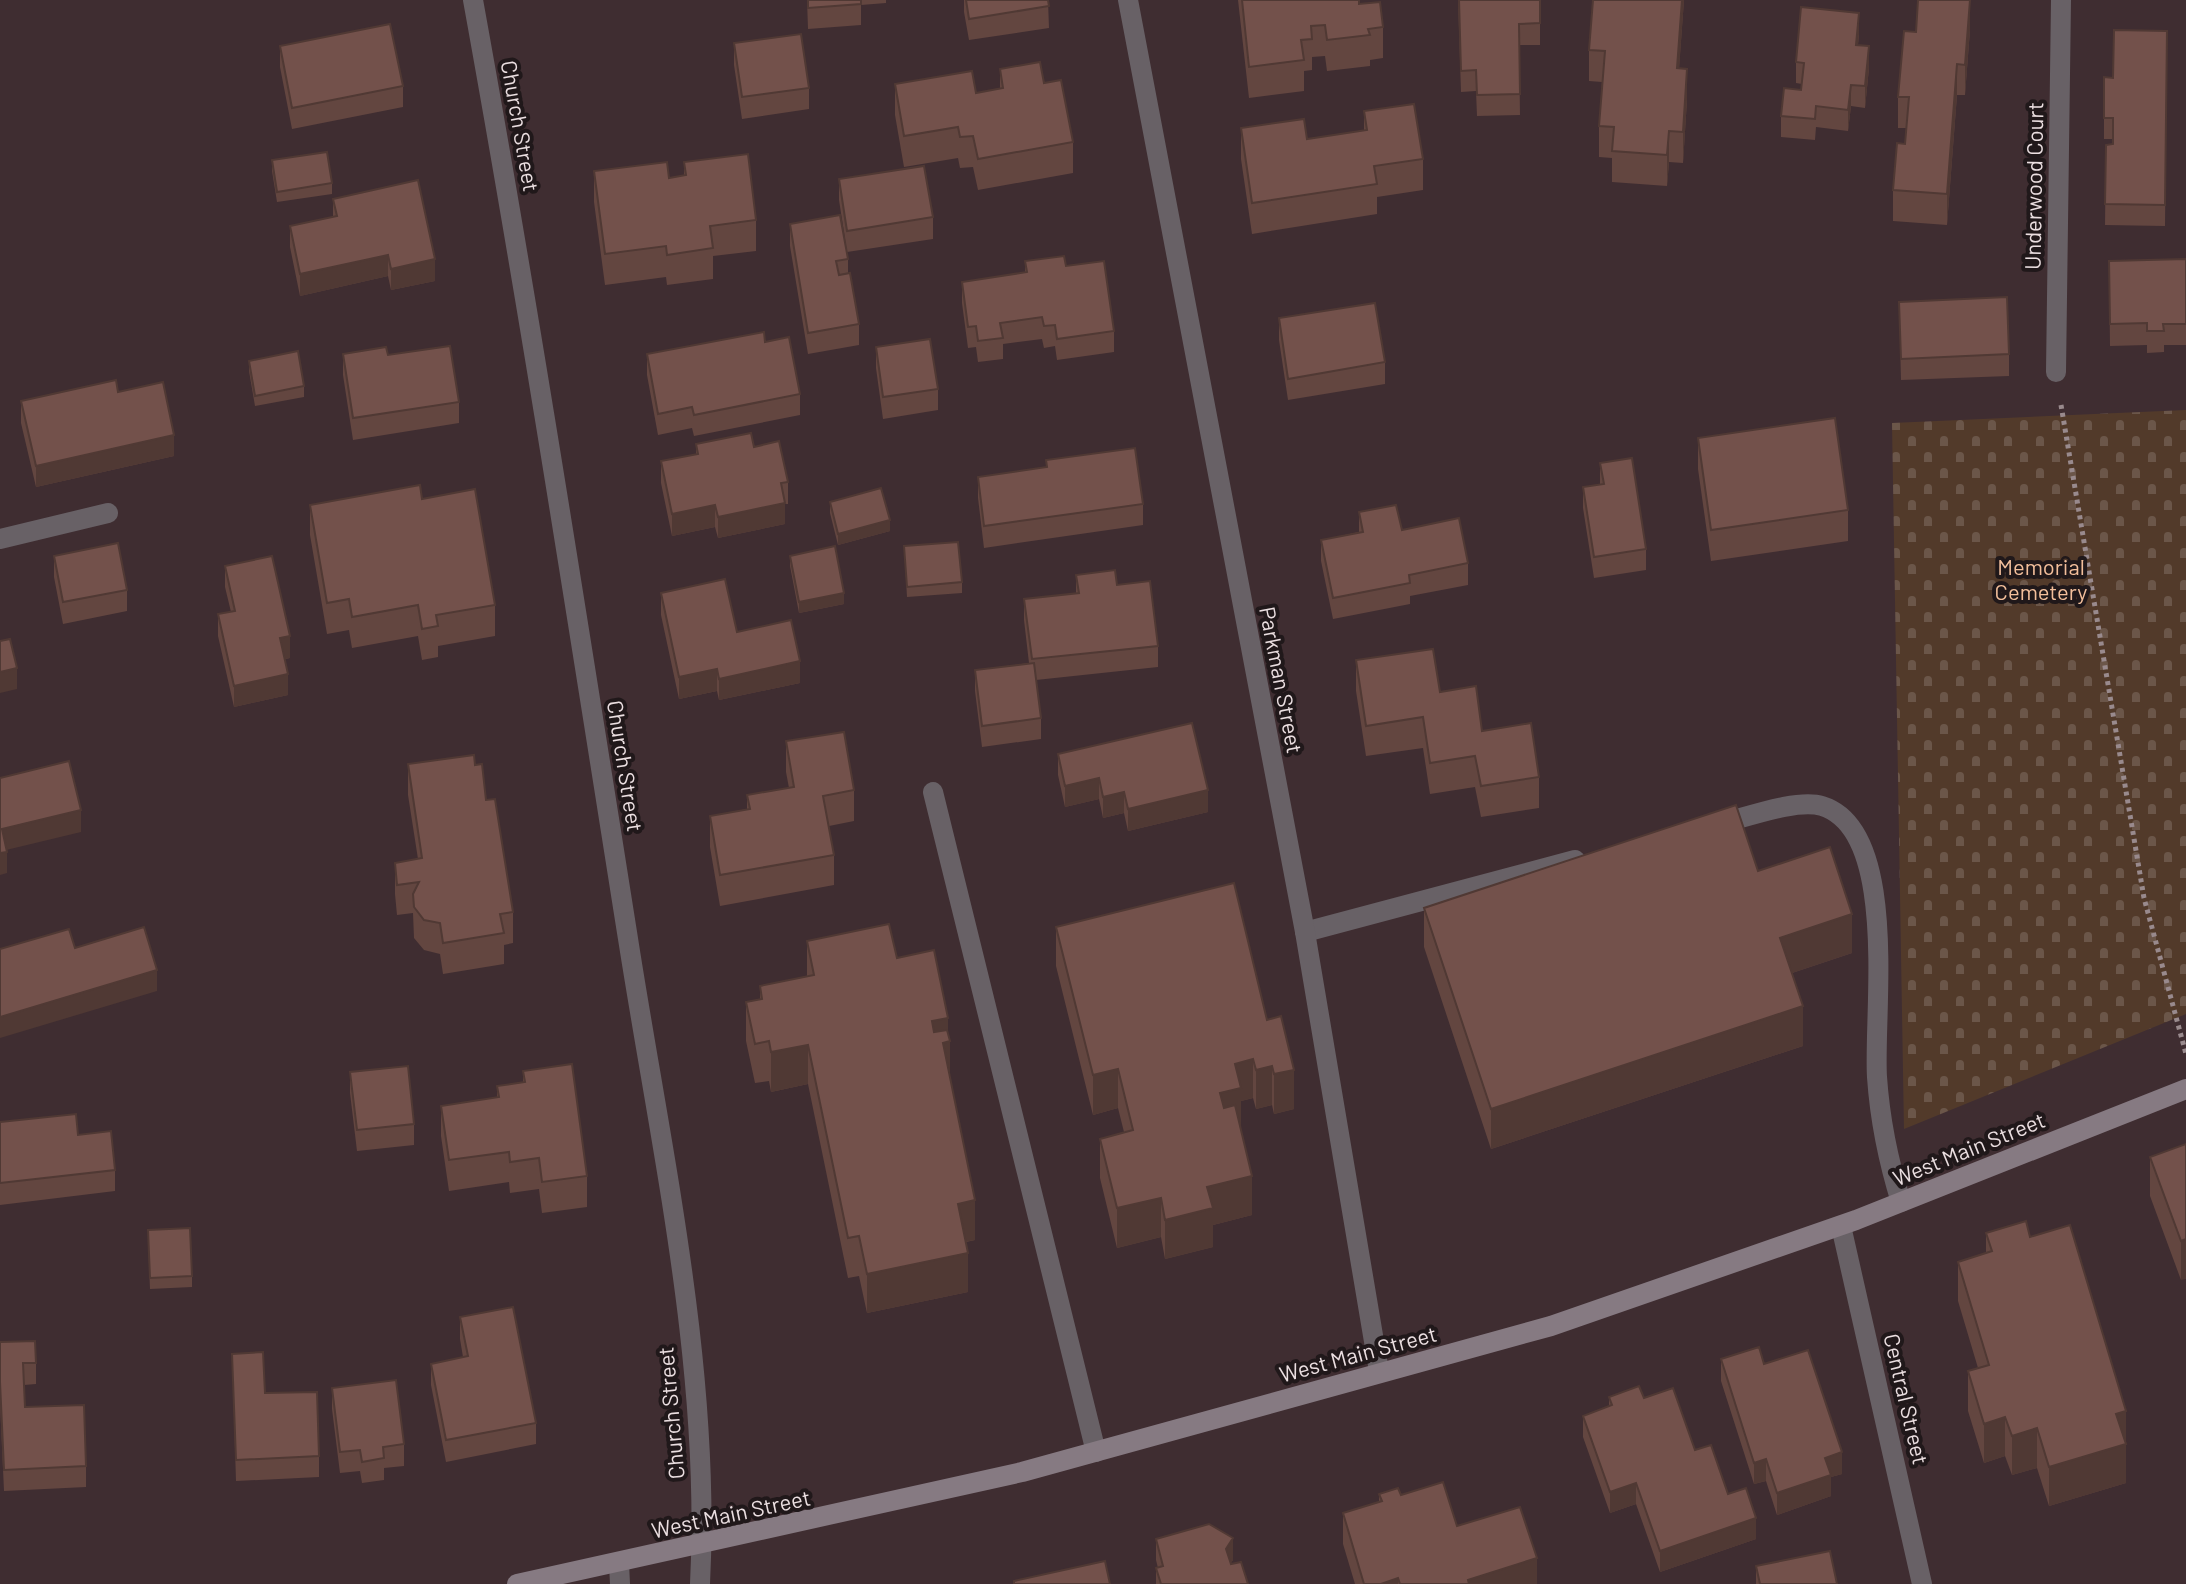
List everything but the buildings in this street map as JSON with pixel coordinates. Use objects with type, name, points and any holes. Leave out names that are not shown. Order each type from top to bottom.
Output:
[{"type":"main road","name":"West Main Street","points":[[517,1584],[620,1574],[703,1543],[940,1491],[1096,1452],[1379,1371],[1551,1326],[1841,1226],[2186,1089]]},
{"type":"street","name":"Church Street","points":[[473,0],[533,337],[680,1265],[703,1459],[700,1584]]},
{"type":"street","name":"Parkman Street","points":[[1128,0],[1305,932],[1379,1371]]},
{"type":"street","name":"Underwood Court","points":[[2056,372],[2061,0]]},
{"type":"street","points":[[0,539],[108,513]]},
{"type":"street","points":[[933,792],[1096,1452]]},
{"type":"street","points":[[1693,831],[1799,804],[1822,806],[1861,841],[1879,927],[1877,1072],[1882,1130],[1901,1202]]},
{"type":"street","points":[[1305,932],[1601,853]]},
{"type":"street","name":"Central Street","points":[[1841,1226],[1922,1584]]},
{"type":"path","points":[[2056,372],[2144,898],[2186,1055]]},
{"type":"green space","name":"Memorial Cemetery","points":[[2186,410],[2186,1014],[1904,1129],[1892,423]]}]
